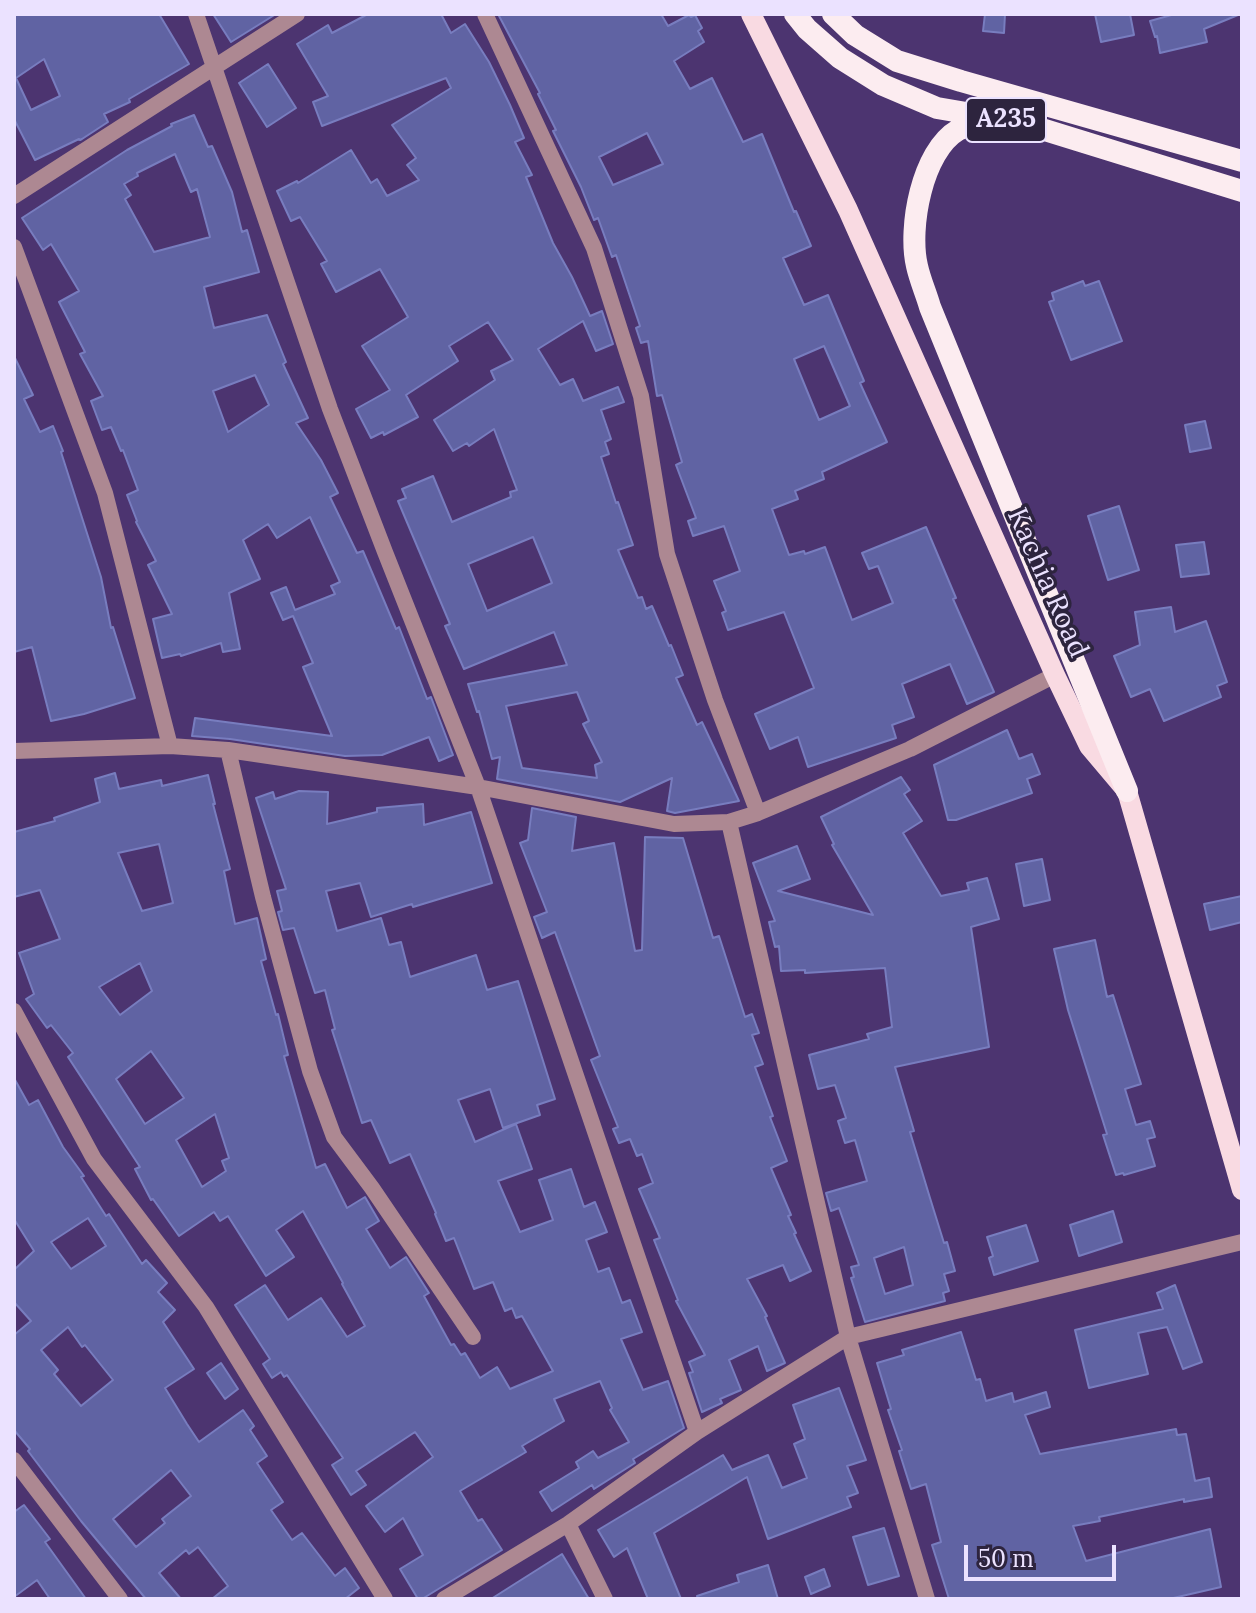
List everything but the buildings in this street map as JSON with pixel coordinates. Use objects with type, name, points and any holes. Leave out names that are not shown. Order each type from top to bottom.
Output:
[{"type":"highway","name":"A235","points":[[795,14],[840,58],[883,85],[937,108],[1019,122],[1240,191]]},
{"type":"highway","name":"A235","points":[[833,14],[855,35],[897,61],[1241,161]]},
{"type":"highway","points":[[1019,122],[968,126],[956,131],[943,144],[930,165],[920,192],[914,231],[916,264],[930,307],[1127,791]]},
{"type":"main road","name":"Kachia Road","points":[[751,14],[848,210],[1089,746],[1127,791],[1242,1190]]},
{"type":"street","points":[[196,14],[330,409],[478,787],[697,1432]]},
{"type":"street","points":[[14,196],[297,14]]},
{"type":"street","points":[[485,14],[594,248],[641,396],[667,554],[715,700],[758,813]]},
{"type":"street","points":[[14,247],[105,493],[170,746]]},
{"type":"street","points":[[14,751],[170,746],[228,750],[478,787],[674,824],[729,822],[758,813],[910,749],[1055,675]]},
{"type":"street","points":[[228,750],[306,1056],[334,1137],[473,1337]]},
{"type":"street","points":[[729,822],[848,1337],[927,1599]]},
{"type":"street","points":[[14,1011],[94,1159],[206,1307],[385,1599]]},
{"type":"street","points":[[444,1599],[568,1524],[697,1432],[848,1337],[1242,1242]]},
{"type":"street","points":[[14,1460],[120,1599]]},
{"type":"street","points":[[568,1524],[605,1599]]}]
